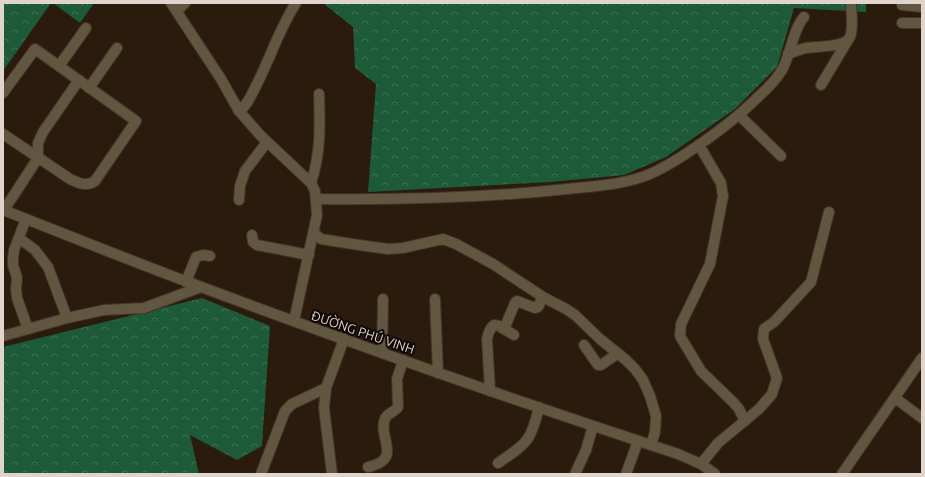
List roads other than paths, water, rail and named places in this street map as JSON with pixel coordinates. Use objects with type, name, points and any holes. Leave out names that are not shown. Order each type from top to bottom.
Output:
[{"type":"street","points":[[185,3],[174,7],[221,79],[239,111],[251,126],[311,183],[315,191],[317,214],[314,233],[294,321]]},
{"type":"street","points":[[239,111],[246,106],[285,21],[296,3]]},
{"type":"street","points":[[821,85],[848,40],[851,32],[851,3]]},
{"type":"street","points":[[902,6],[922,7]]},
{"type":"street","points":[[316,199],[393,200],[546,191],[623,182],[650,174],[699,145],[739,115],[774,81],[782,69],[799,24],[804,17]]},
{"type":"street","points":[[902,23],[922,23]]},
{"type":"street","points":[[59,66],[86,28]]},
{"type":"street","points":[[788,54],[806,48],[841,43],[848,40]]},
{"type":"street","points":[[89,88],[117,48]]},
{"type":"street","points":[[3,92],[35,49],[136,122],[95,181],[88,184],[79,183],[70,179],[3,134]]},
{"type":"street","points":[[4,210],[38,158],[38,143],[43,132],[79,80]]},
{"type":"street","points":[[311,183],[317,162],[319,147],[319,94]]},
{"type":"street","points":[[739,115],[781,156]]},
{"type":"street","points":[[239,200],[240,186],[245,171],[267,142]]},
{"type":"street","points":[[699,145],[721,183],[723,196],[710,264],[681,324],[680,336],[701,371],[734,403],[745,421]]},
{"type":"street","name":"ĐƯỜNG PHÚ VINH","points":[[4,210],[186,282],[382,353],[539,408],[678,454],[700,464],[715,474]]},
{"type":"street","points":[[700,464],[718,443],[759,409],[772,394],[777,378],[763,339],[764,329],[774,322],[812,282],[829,212]]},
{"type":"street","points":[[26,219],[14,250],[13,265],[17,278],[17,298],[28,329]]},
{"type":"street","points":[[314,233],[322,239],[388,249],[403,248],[443,239],[456,244],[493,264],[543,298],[575,315],[635,369],[643,380],[656,416],[655,432],[651,445]]},
{"type":"street","points":[[252,235],[253,242],[257,245],[309,255]]},
{"type":"street","points":[[19,238],[35,250],[48,267],[67,318]]},
{"type":"street","points":[[186,282],[196,257],[203,255],[210,256]]},
{"type":"street","points":[[3,336],[67,318],[104,310],[144,308],[201,287]]},
{"type":"street","points":[[504,329],[515,303],[520,302],[535,308],[538,307],[543,298]]},
{"type":"street","points":[[382,353],[383,299]]},
{"type":"street","points":[[435,299],[438,373]]},
{"type":"street","points":[[490,391],[487,339],[493,326],[504,329],[514,335]]},
{"type":"street","points":[[332,474],[324,408],[326,388],[344,339]]},
{"type":"street","points":[[584,345],[598,365],[601,365],[617,354]]},
{"type":"street","points":[[842,474],[922,358]]},
{"type":"street","points":[[368,467],[378,464],[386,455],[388,447],[383,427],[385,419],[398,407],[397,379],[403,360]]},
{"type":"street","points":[[261,474],[285,411],[292,404],[326,388]]},
{"type":"street","points":[[895,398],[922,418]]},
{"type":"street","points":[[498,463],[528,440],[535,426],[539,408]]},
{"type":"street","points":[[575,474],[586,450],[593,426]]},
{"type":"street","points":[[626,474],[638,441]]}]
